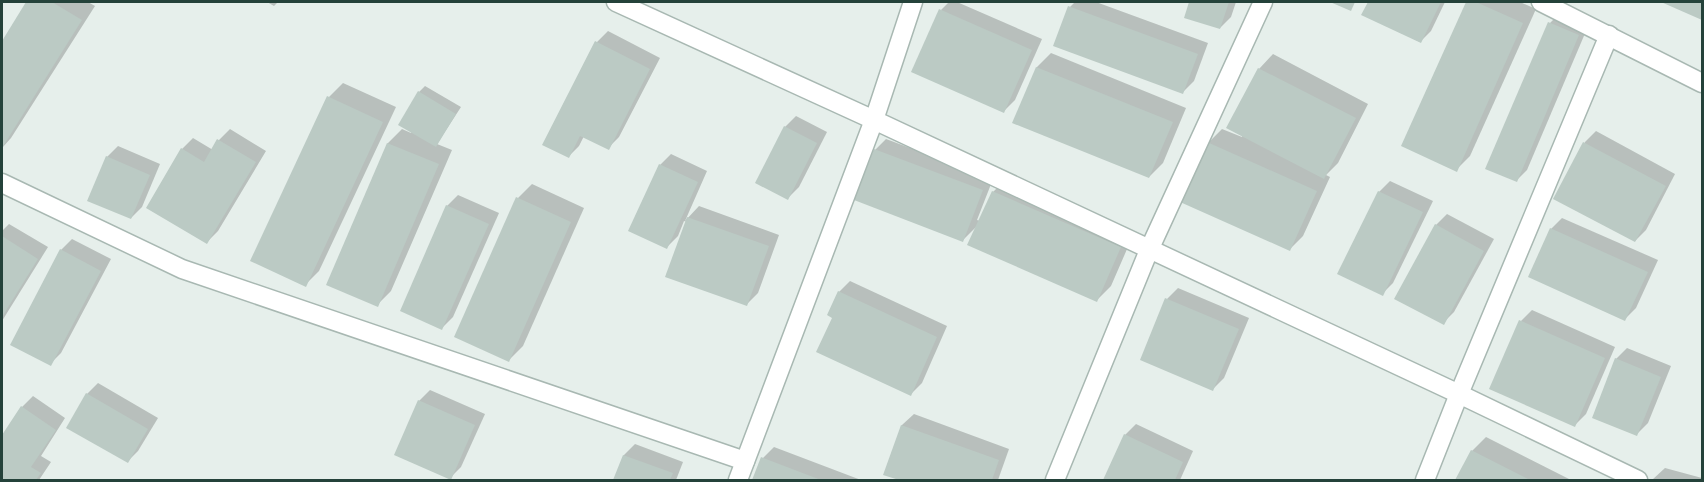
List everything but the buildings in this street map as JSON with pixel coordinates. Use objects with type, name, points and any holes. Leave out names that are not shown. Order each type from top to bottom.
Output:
[{"type":"street","points":[[616,2],[874,120],[1638,480]]},
{"type":"street","points":[[738,480],[874,120],[913,2]]},
{"type":"street","points":[[1055,480],[1149,250],[1263,2]]},
{"type":"street","points":[[1541,2],[1702,82]]},
{"type":"street","points":[[1425,480],[1609,35]]},
{"type":"street","points":[[2,183],[182,268],[745,461]]}]
